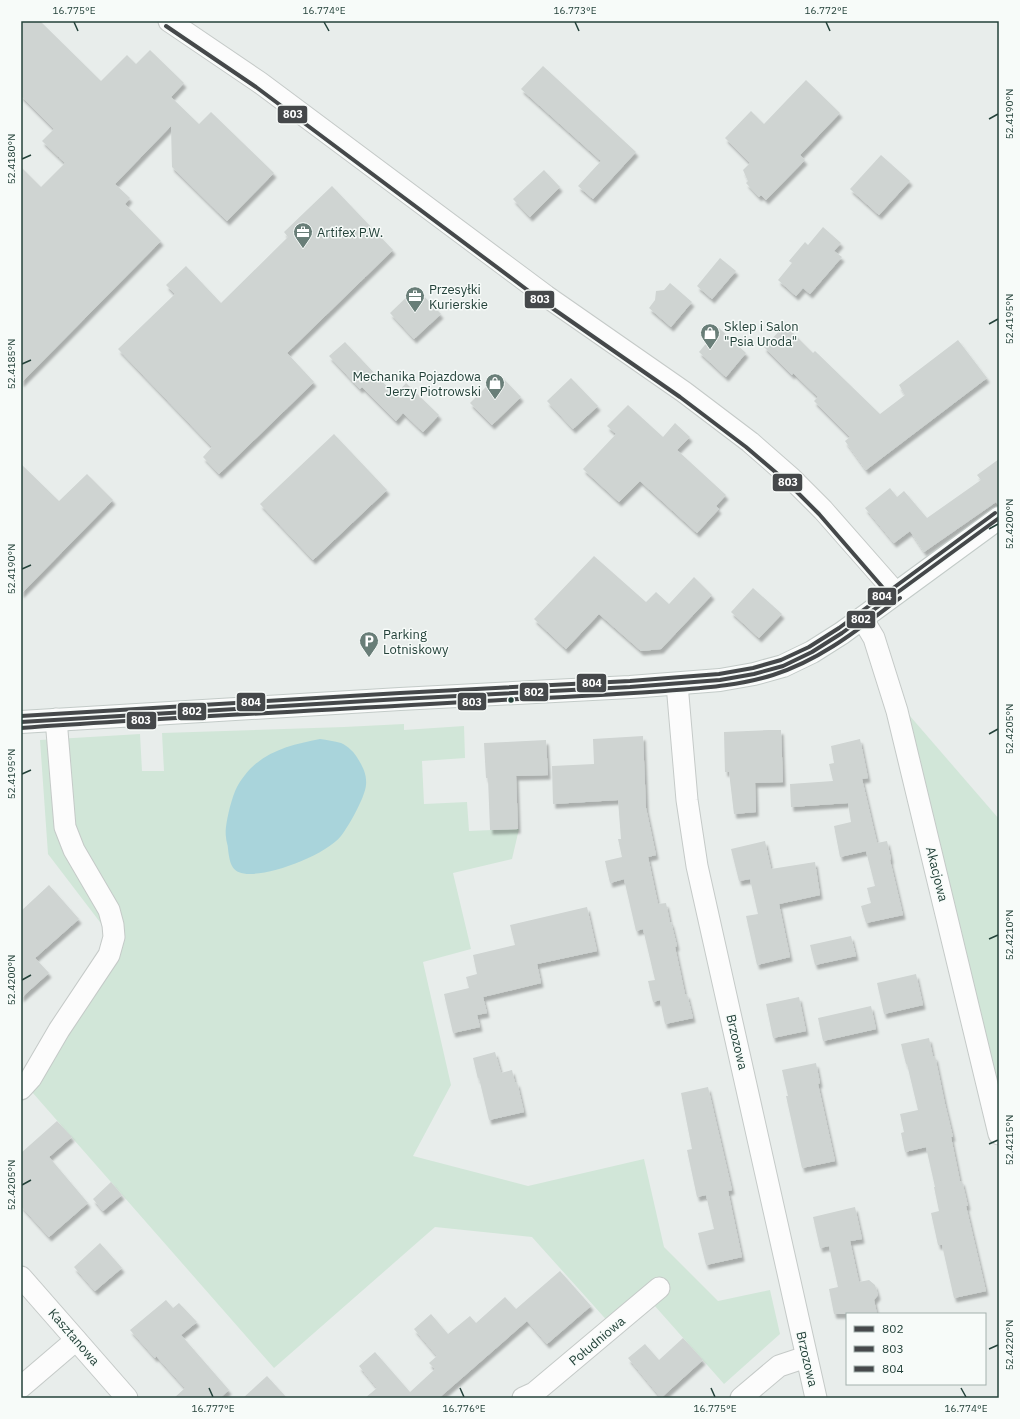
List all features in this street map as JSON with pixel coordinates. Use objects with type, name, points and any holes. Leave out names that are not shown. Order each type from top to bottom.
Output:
[{"type":"street","points":[[169,21],[259,82],[546,296],[684,392],[750,442],[791,478],[823,510],[896,593]]},
{"type":"street","points":[[21,722],[677,684],[720,680],[754,674],[783,666],[812,652],[862,618],[999,518]]},
{"type":"street","name":"Akacjowa","points":[[862,618],[874,638],[898,711],[999,1134]]},
{"type":"street","name":"Brzozowa","points":[[677,684],[687,800],[697,866],[816,1398]]},
{"type":"street","points":[[21,1089],[31,1078],[59,1030],[109,955],[114,937],[113,925],[109,910],[74,850],[65,827],[56,719]]},
{"type":"street","name":"Kasztanowa","points":[[21,1277],[127,1398]]},
{"type":"street","name":"Południowa","points":[[532,1396],[659,1288]]},
{"type":"street","points":[[21,1387],[76,1340]]},
{"type":"street","points":[[741,1398],[779,1366],[806,1357]]},
{"type":"green space","points":[[903,708],[999,819],[999,1088]]},
{"type":"green space","points":[[404,724],[404,730],[464,726],[465,758],[422,761],[424,804],[467,802],[469,831],[519,829],[512,859],[453,873],[471,949],[423,962],[451,1085],[413,1156],[528,1186],[644,1159],[664,1247],[718,1301],[770,1290],[780,1334],[724,1384],[654,1305],[620,1335],[532,1237],[435,1227],[274,1368],[32,1092],[119,947],[48,854],[40,740],[140,734],[142,771],[164,771],[162,733]]},
{"type":"water","points":[[320,739],[338,742],[346,746],[355,754],[364,771],[366,778],[365,790],[360,804],[348,826],[334,843],[324,850],[299,862],[273,871],[250,874],[239,872],[233,868],[231,864],[226,832],[227,819],[231,804],[235,791],[240,782],[251,768],[267,756],[292,745]]},
{"type":"building","points":[[21,21],[40,21],[101,81],[127,55],[136,64],[150,50],[184,83],[171,97],[199,124],[211,112],[274,173],[227,221],[172,167],[171,126],[115,184],[130,198],[125,204],[161,241],[21,383],[21,167],[41,187],[65,163],[42,141],[54,129],[21,96]]},
{"type":"building","points":[[543,66],[636,152],[593,199],[578,186],[601,161],[521,89]]},
{"type":"building","points":[[806,80],[840,113],[800,155],[805,160],[766,200],[761,195],[759,197],[746,183],[748,181],[743,170],[750,163],[725,138],[751,111],[764,124]]},
{"type":"building","points":[[881,155],[910,181],[879,215],[850,189]]},
{"type":"building","points":[[544,170],[560,187],[530,217],[513,199]]},
{"type":"building","points":[[332,186],[393,250],[287,353],[314,382],[219,474],[203,457],[212,447],[118,349],[175,294],[166,285],[186,266],[221,303],[288,237],[284,232]]},
{"type":"building","points":[[823,227],[841,243],[834,251],[842,257],[810,294],[803,288],[796,296],[778,280],[792,263],[789,261],[805,242],[808,245]]},
{"type":"building","points":[[720,258],[736,271],[712,299],[697,286]]},
{"type":"building","points":[[670,283],[692,302],[671,327],[649,308],[655,300],[656,291],[664,290]]},
{"type":"building","name":"Przesyłki Kurierskie","points":[[416,288],[441,314],[414,339],[390,313]]},
{"type":"building","points":[[785,325],[813,353],[815,351],[880,414],[905,395],[899,385],[958,340],[987,378],[866,470],[845,441],[850,437],[814,401],[818,397],[793,373],[792,375],[764,347]]},
{"type":"building","points":[[719,328],[746,353],[726,377],[699,352]]},
{"type":"building","points":[[345,342],[395,395],[406,383],[439,415],[423,432],[403,413],[396,421],[362,387],[360,389],[329,356]]},
{"type":"building","name":"Mechanika Pojazdowa Jerzy Piotrowski","points":[[499,374],[521,397],[492,425],[470,403]]},
{"type":"building","points":[[571,378],[598,406],[573,429],[547,401]]},
{"type":"building","points":[[628,405],[663,437],[675,423],[690,437],[677,450],[726,495],[716,506],[719,509],[697,533],[640,481],[619,502],[583,469],[616,434],[607,426]]},
{"type":"building","points":[[334,434],[387,490],[313,560],[260,504]]},
{"type":"building","points":[[999,459],[999,506],[996,502],[924,552],[910,531],[894,543],[865,508],[890,488],[897,497],[904,491],[927,518],[981,480],[977,475]]},
{"type":"building","points":[[21,464],[59,501],[87,474],[113,500],[21,594]]},
{"type":"building","points":[[594,556],[646,602],[656,592],[669,604],[694,577],[712,595],[661,649],[641,651],[599,614],[566,649],[534,619]]},
{"type":"building","points":[[753,588],[782,614],[759,638],[731,612]]},
{"type":"building","points":[[781,730],[783,782],[755,783],[756,812],[734,814],[729,772],[725,772],[724,732]]},
{"type":"building","points":[[643,736],[646,808],[656,855],[648,857],[658,904],[666,903],[677,946],[675,947],[685,994],[687,994],[693,1018],[665,1024],[660,1000],[653,1002],[648,981],[655,980],[643,929],[636,931],[624,879],[610,883],[605,861],[622,857],[618,839],[621,839],[618,800],[553,804],[552,766],[594,764],[593,739]]},
{"type":"building","points":[[860,739],[868,778],[862,779],[877,843],[887,841],[903,915],[866,923],[861,906],[871,903],[867,888],[875,886],[866,851],[840,857],[834,826],[851,822],[848,803],[791,807],[790,784],[833,781],[829,764],[834,763],[831,746]]},
{"type":"building","points":[[546,740],[548,775],[516,776],[518,829],[490,830],[488,778],[486,778],[484,743]]},
{"type":"building","points":[[765,841],[771,869],[815,862],[820,895],[779,904],[790,957],[757,965],[746,916],[758,914],[750,879],[739,881],[731,849]]},
{"type":"building","points":[[49,885],[79,919],[35,958],[49,973],[21,998],[21,911]]},
{"type":"building","points":[[587,907],[597,951],[537,964],[541,983],[483,997],[487,1013],[477,1015],[480,1027],[453,1033],[444,994],[469,988],[466,977],[477,974],[473,955],[515,945],[510,925]]},
{"type":"building","points":[[851,936],[856,956],[815,965],[810,945]]},
{"type":"building","points":[[916,974],[923,1005],[884,1014],[877,983]]},
{"type":"building","points":[[799,997],[806,1031],[773,1038],[766,1004]]},
{"type":"building","points":[[871,1006],[876,1029],[823,1041],[818,1018]]},
{"type":"building","points":[[929,1038],[933,1057],[935,1056],[953,1137],[951,1137],[960,1181],[962,1181],[968,1206],[966,1206],[986,1291],[954,1298],[942,1245],[938,1245],[931,1213],[939,1211],[926,1147],[905,1152],[901,1133],[904,1132],[900,1114],[918,1110],[901,1044]]},
{"type":"building","points":[[495,1052],[501,1073],[512,1070],[515,1083],[517,1082],[524,1112],[489,1120],[473,1058]]},
{"type":"building","points":[[816,1063],[820,1083],[818,1084],[835,1161],[802,1168],[786,1096],[788,1096],[782,1070]]},
{"type":"building","points":[[708,1087],[732,1190],[728,1191],[742,1257],[706,1265],[698,1233],[714,1229],[706,1195],[697,1197],[687,1150],[692,1149],[681,1093]]},
{"type":"building","points":[[57,1121],[72,1137],[49,1157],[88,1203],[49,1237],[21,1206],[21,1153]]},
{"type":"building","points":[[111,1182],[122,1195],[103,1211],[93,1199]]},
{"type":"building","points":[[855,1207],[862,1239],[850,1241],[859,1282],[869,1280],[875,1285],[878,1295],[874,1300],[877,1313],[834,1314],[829,1289],[838,1287],[829,1246],[820,1248],[813,1217]]},
{"type":"building","points":[[100,1243],[122,1268],[95,1291],[74,1267]]},
{"type":"building","points":[[560,1271],[591,1306],[547,1344],[527,1321],[439,1398],[365,1398],[377,1388],[359,1366],[375,1352],[410,1392],[435,1369],[429,1363],[437,1356],[414,1329],[431,1314],[448,1334],[470,1316],[476,1323],[505,1297],[516,1309]]},
{"type":"building","points":[[166,1300],[173,1308],[179,1303],[197,1322],[181,1335],[229,1390],[220,1398],[174,1398],[185,1388],[130,1330]]},
{"type":"building","points":[[683,1338],[703,1360],[661,1398],[628,1358],[645,1344],[659,1360]]},
{"type":"building","points":[[267,1376],[287,1398],[243,1398]]},
{"type":"transit line","name":"803","points":[[166,26],[256,87],[542,301],[680,397],[746,447],[787,482],[819,514],[891,597]]},
{"type":"transit line","name":"804","points":[[21,716],[400,693],[630,681],[719,674],[753,668],[781,660],[809,647],[839,628],[995,513]]},
{"type":"transit line","name":"802","points":[[21,722],[400,699],[630,687],[720,680],[754,674],[783,666],[812,652],[842,633],[999,518]]},
{"type":"transit line","name":"803","points":[[21,728],[706,688],[760,679],[791,669],[840,642],[900,598]]},
{"type":"place","name":"Artifex P.W.","points":[[303,249]]},
{"type":"place","name":"Przesyłki Kurierskie","points":[[415,313]]},
{"type":"place","name":"Sklep i Salon \"Psia Uroda\"","points":[[710,350]]},
{"type":"place","name":"Mechanika Pojazdowa Jerzy Piotrowski","points":[[495,400]]},
{"type":"place","name":"Parking Lotniskowy","points":[[369,658]]}]
